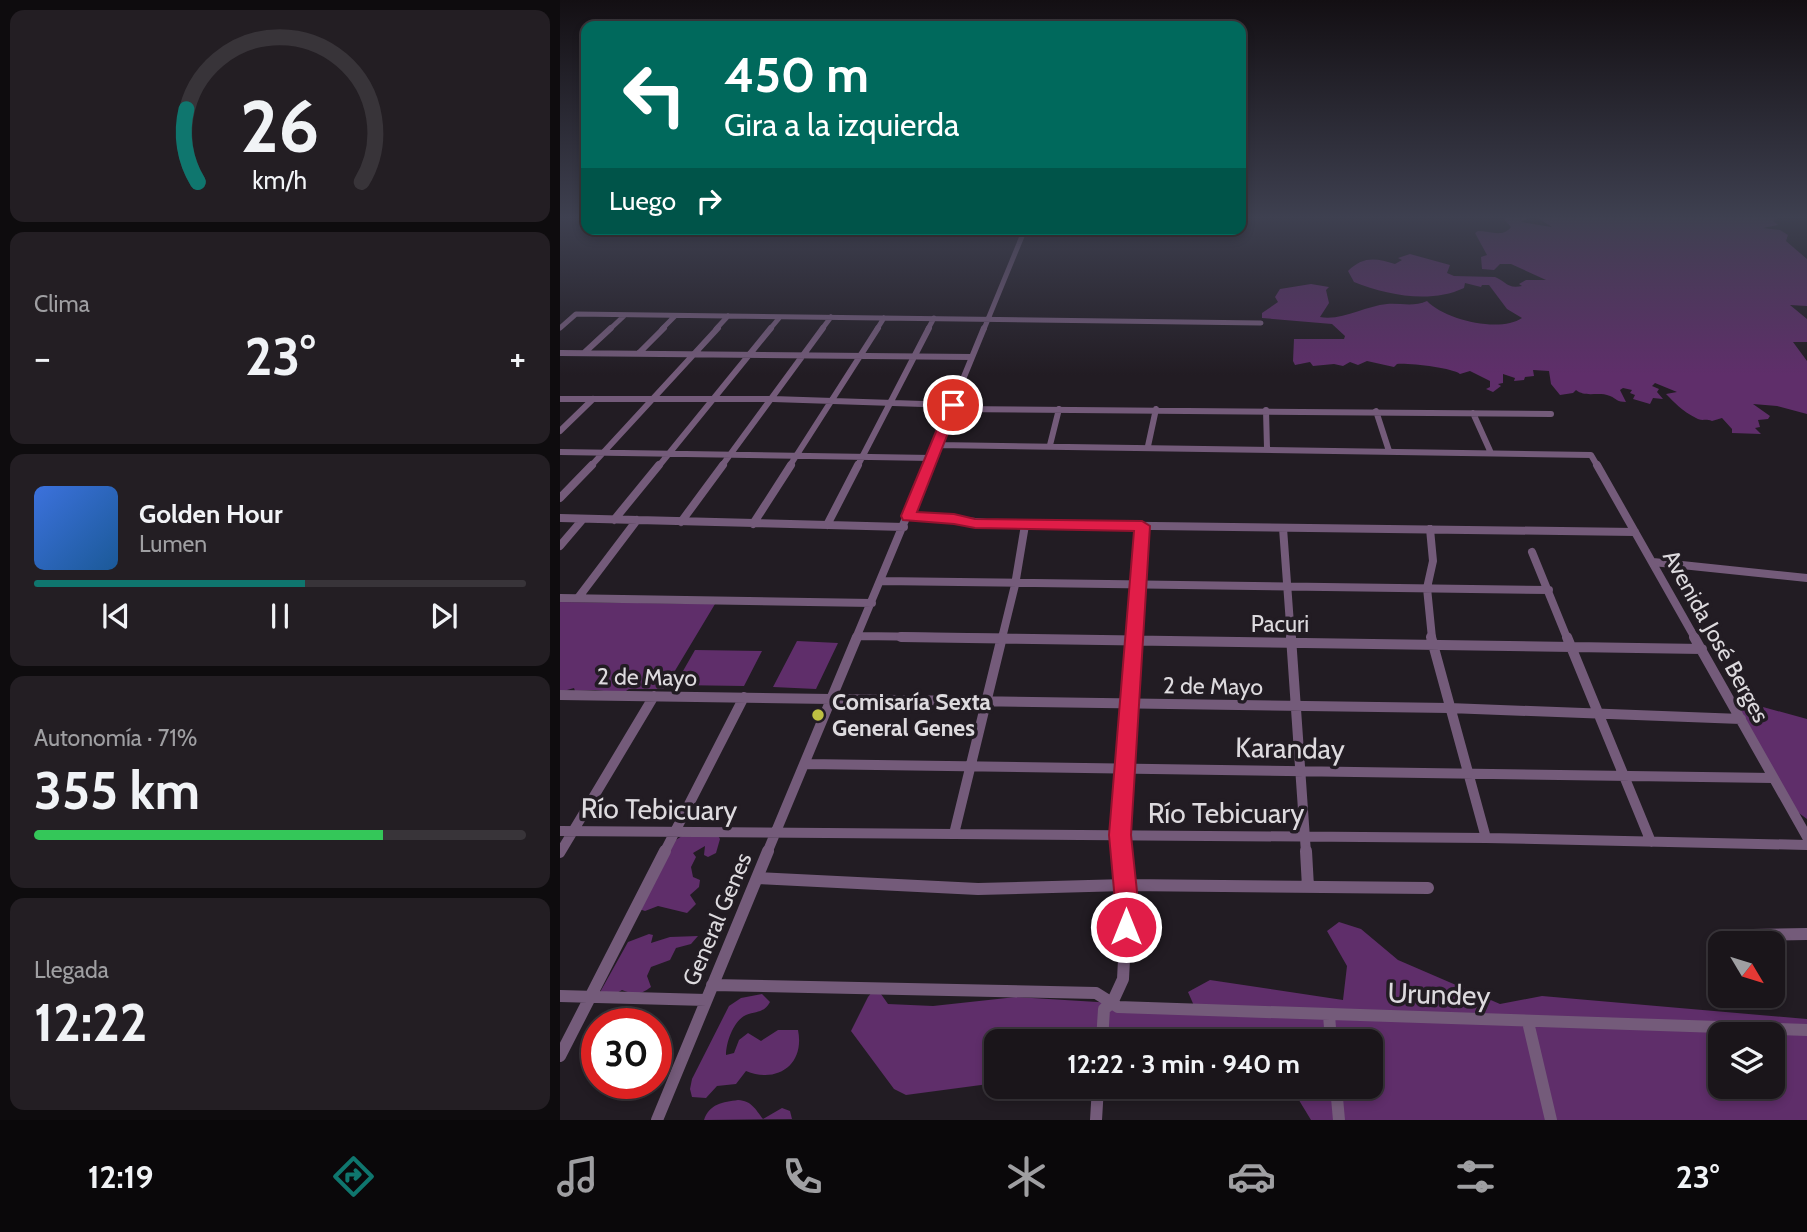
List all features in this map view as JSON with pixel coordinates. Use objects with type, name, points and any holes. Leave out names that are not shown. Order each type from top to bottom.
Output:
[{"type":"street","name":"General Genes","points":[[657,1120],[1008,270]]},
{"type":"street","points":[[560,328],[576,314],[1261,323]]},
{"type":"street","points":[[584,353],[625,315]]},
{"type":"street","points":[[639,353],[675,316]]},
{"type":"street","points":[[560,498],[655,399],[728,316]]},
{"type":"street","points":[[614,520],[780,317]]},
{"type":"street","points":[[681,522],[831,317]]},
{"type":"street","points":[[753,523],[884,318]]},
{"type":"street","points":[[827,526],[934,318]]},
{"type":"street","points":[[560,353],[972,357]]},
{"type":"street","points":[[560,399],[773,399],[891,402],[952,407],[1551,414]]},
{"type":"street","points":[[560,431],[593,399]]},
{"type":"street","points":[[1050,445],[1059,409]]},
{"type":"street","points":[[1148,446],[1156,409]]},
{"type":"street","points":[[1266,410],[1267,448]]},
{"type":"street","points":[[1376,411],[1389,451]]},
{"type":"street","points":[[937,445],[1491,453],[1473,413]]},
{"type":"street","points":[[560,452],[932,458]]},
{"type":"street","name":"Avenida José Berges","points":[[1491,453],[1591,455],[1807,837]]},
{"type":"street","points":[[908,516],[954,519],[975,524],[1635,532]]},
{"type":"street","points":[[560,518],[904,527]]},
{"type":"street","points":[[560,546],[583,519]]},
{"type":"street","points":[[578,598],[637,520]]},
{"type":"street","points":[[954,834],[1015,585],[1025,525]]},
{"type":"street","points":[[1103,1029],[1104,1009],[1112,1003],[1123,979],[1125,885],[1120,835],[1140,586],[1142,526]]},
{"type":"street","points":[[1283,528],[1308,887]]},
{"type":"street","points":[[1430,529],[1433,561],[1427,588],[1432,644],[1486,838]]},
{"type":"street","points":[[1532,552],[1651,842]]},
{"type":"street","points":[[1653,562],[1807,578]]},
{"type":"street","points":[[881,581],[1015,585],[1549,590]]},
{"type":"street","points":[[560,598],[872,603]]},
{"type":"street","name":"Pacuri","points":[[858,636],[1702,649]]},
{"type":"street","points":[[560,704],[563,695]]},
{"type":"street","name":"2 de Mayo","points":[[563,695],[1449,708],[1741,719]]},
{"type":"street","points":[[560,853],[654,696]]},
{"type":"street","points":[[560,1056],[744,697]]},
{"type":"street","name":"Karanday","points":[[806,764],[1773,778]]},
{"type":"street","name":"Río Tebicuary","points":[[560,831],[1486,838],[1807,845]]},
{"type":"street","points":[[757,878],[879,882],[978,890],[1125,885],[1428,888]]},
{"type":"street","points":[[1785,934],[1807,934]]},
{"type":"street","name":"Urundey","points":[[712,985],[1096,993],[1118,1007],[1807,1030]]},
{"type":"street","points":[[560,996],[706,1000]]},
{"type":"street","points":[[1329,1015],[1330,1029]]},
{"type":"street","points":[[1528,1022],[1551,1120]]},
{"type":"street","points":[[1096,1120],[1097,1099]]},
{"type":"street","points":[[1337,1099],[1339,1120]]},
{"type":"shaded area","points":[[1448,270],[1447,273],[1454,276],[1495,277],[1509,286],[1517,287],[1522,286],[1519,284],[1526,280],[1546,280],[1525,270],[1807,270],[1807,306],[1790,305],[1807,319],[1807,342],[1793,342],[1807,361],[1807,414],[1777,406],[1753,404],[1770,416],[1768,419],[1758,420],[1760,427],[1755,428],[1761,434],[1732,433],[1732,429],[1722,418],[1700,420],[1666,394],[1677,392],[1655,383],[1652,386],[1659,389],[1657,392],[1663,399],[1653,398],[1650,404],[1633,399],[1635,395],[1630,393],[1632,390],[1623,388],[1620,390],[1626,402],[1606,395],[1584,394],[1576,390],[1560,395],[1551,384],[1549,371],[1533,370],[1534,376],[1514,381],[1515,378],[1503,374],[1503,383],[1498,384],[1501,386],[1493,392],[1486,389],[1490,387],[1490,381],[1470,371],[1460,374],[1430,366],[1397,364],[1394,367],[1367,361],[1358,365],[1350,362],[1343,366],[1313,366],[1310,362],[1295,365],[1294,339],[1344,339],[1345,336],[1332,324],[1262,318],[1262,313],[1278,302],[1275,297],[1280,289],[1311,284],[1329,287],[1326,290],[1329,303],[1320,317],[1337,317],[1387,304],[1427,301],[1435,308],[1459,319],[1500,324],[1522,318],[1507,309],[1489,285],[1481,287],[1465,283],[1464,288],[1451,293],[1409,296],[1380,291],[1354,282],[1348,271]]},
{"type":"shaded area","points":[[560,602],[715,604],[664,689],[629,689],[623,693],[575,691],[574,688],[560,692]]},
{"type":"shaded area","points":[[797,641],[838,643],[816,689],[773,687]]},
{"type":"shaded area","points":[[695,650],[762,651],[744,686],[675,685]]},
{"type":"shaded area","points":[[1763,707],[1807,719],[1807,819],[1796,811],[1735,709],[1746,708],[1760,721],[1766,717]]},
{"type":"shaded area","points":[[717,834],[720,839],[716,853],[708,857],[704,855],[705,846],[693,853],[696,857],[691,867],[693,877],[700,880],[699,887],[690,895],[696,904],[687,913],[658,906],[645,911],[639,909],[671,843],[682,836]]},
{"type":"shaded area","points":[[1339,922],[1361,929],[1398,960],[1500,1004],[1542,996],[1807,1019],[1807,1120],[1311,1120],[1298,1099],[1383,1099],[1383,1029],[984,1029],[984,1085],[906,1095],[894,1089],[851,1031],[876,987],[888,1004],[933,1006],[1016,997],[1195,1008],[1188,992],[1210,980],[1343,1000],[1347,966],[1327,931]]},
{"type":"shaded area","points":[[653,935],[651,943],[670,937],[698,936],[691,944],[676,948],[670,960],[651,967],[647,976],[651,987],[647,990],[630,993],[622,990],[610,997],[599,994],[628,942]]},
{"type":"shaded area","points":[[762,994],[770,1002],[768,1006],[737,1022],[727,1045],[726,1055],[734,1053],[739,1040],[748,1033],[761,1041],[778,1030],[798,1030],[799,1042],[793,1061],[787,1068],[769,1075],[746,1071],[736,1084],[717,1086],[706,1098],[692,1097],[692,1079],[729,1006],[741,998]]},
{"type":"shaded area","points":[[1188,1099],[1247,1099],[1223,1100]]},
{"type":"shaded area","points":[[738,1100],[750,1104],[763,1119],[782,1108],[790,1111],[792,1119],[704,1120],[713,1107]]},
{"type":"place","name":"Comisaría Sexta General Genes","points":[[818,715]]},
{"type":"route","points":[[953,405],[908,516],[940,517],[975,524],[1142,526],[1140,586],[1120,835],[1127,901],[1126,927]]}]
